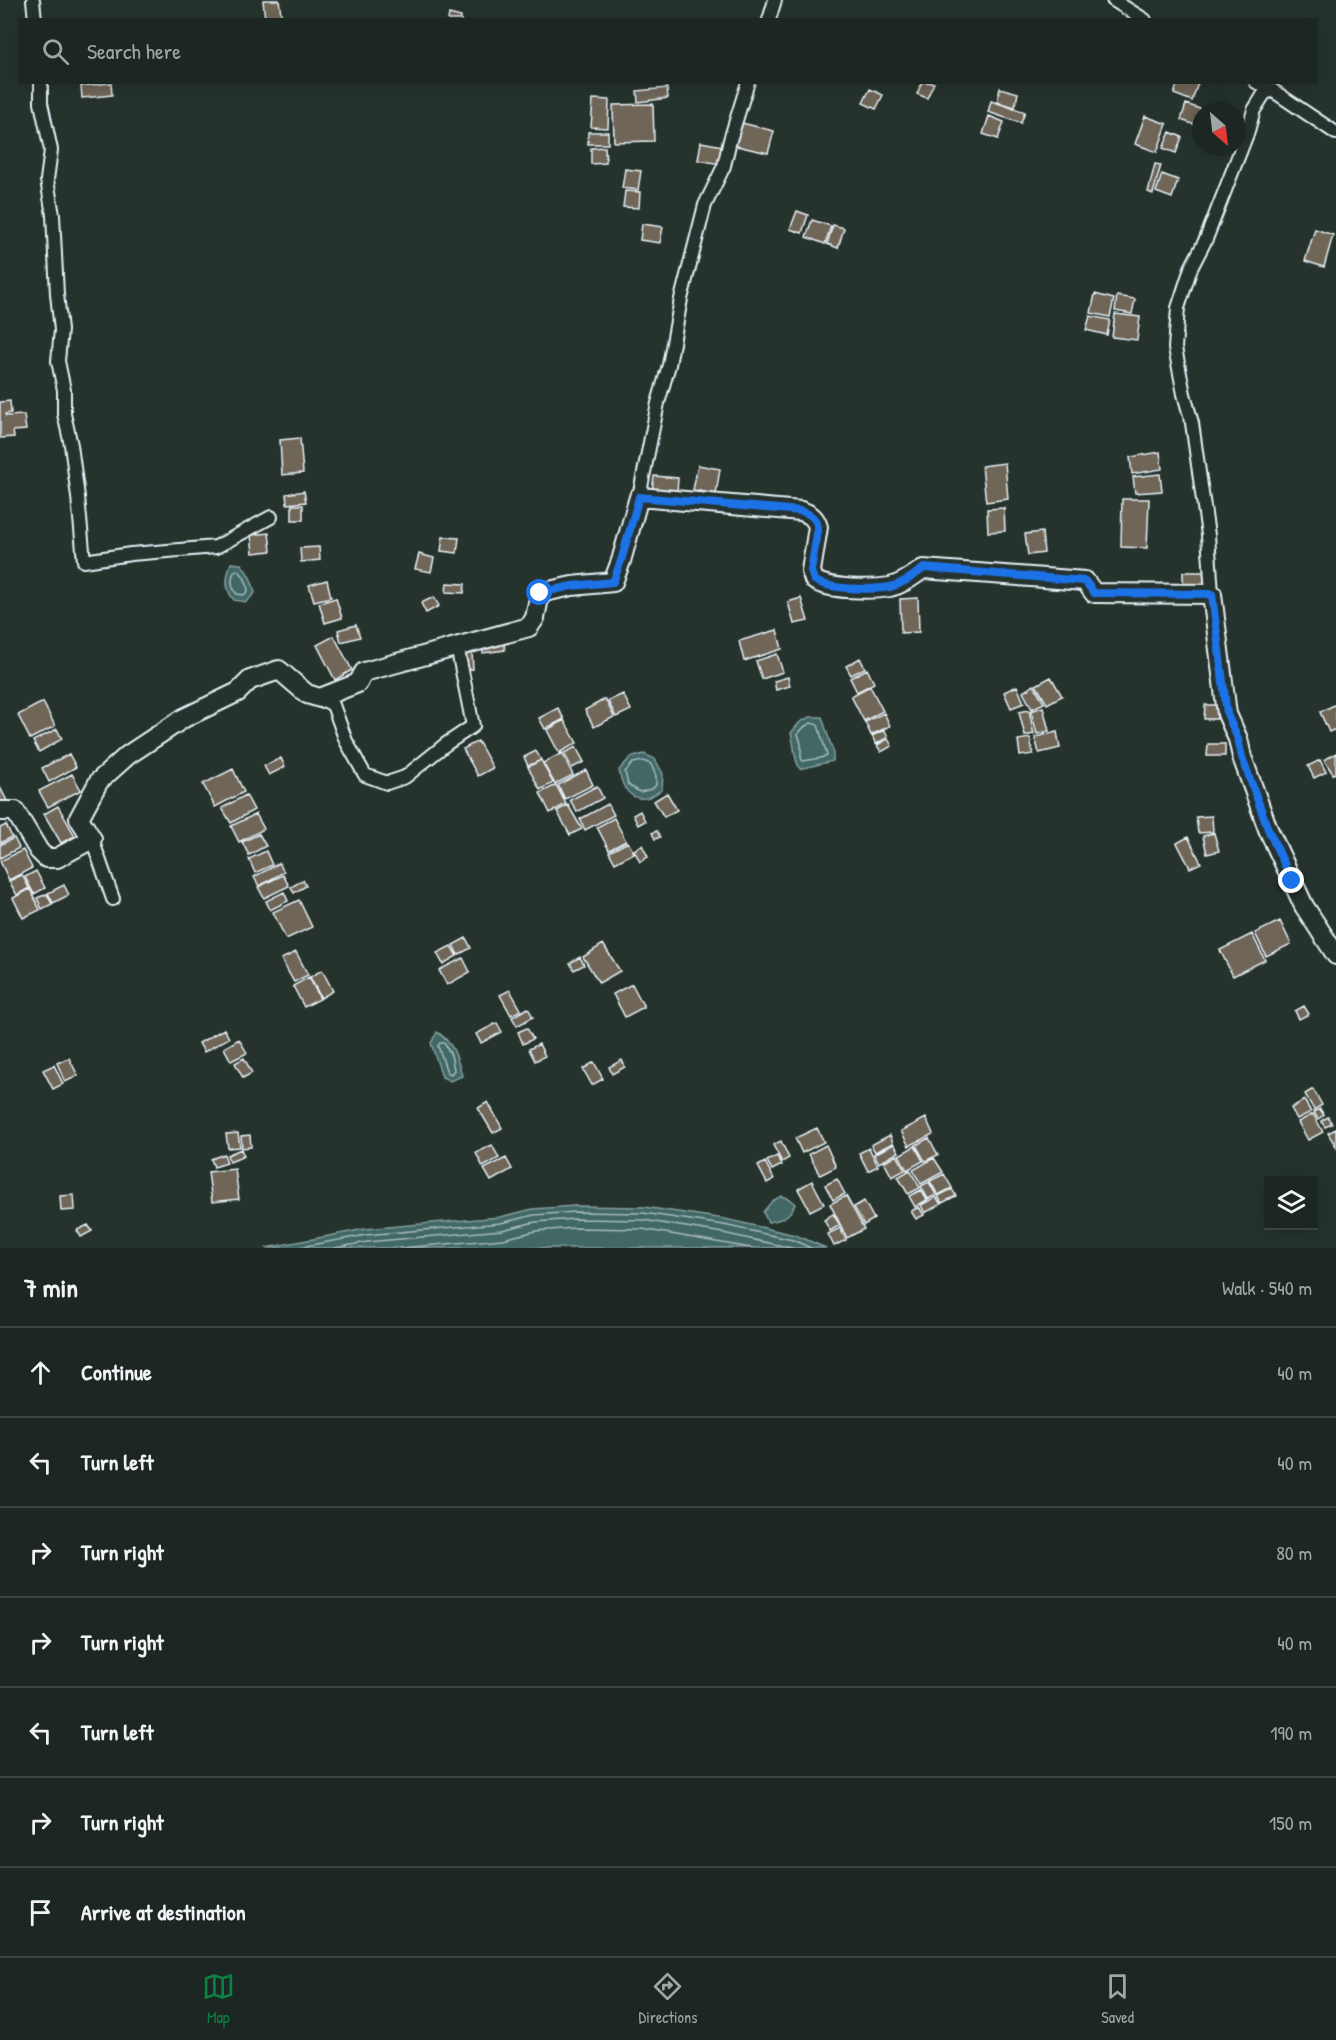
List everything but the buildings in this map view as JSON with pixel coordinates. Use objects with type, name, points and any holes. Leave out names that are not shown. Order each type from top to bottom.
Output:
[{"type":"main road","points":[[0,811],[15,812],[39,851],[46,858],[57,858],[92,839],[80,818],[99,781],[128,755],[184,718],[238,692],[250,680],[279,670],[307,694],[320,698],[358,683],[364,672],[529,627],[535,618],[540,593],[572,586],[613,582],[639,497],[801,511],[810,514],[818,527],[811,571],[814,580],[821,585],[863,588],[891,586],[910,579],[924,568],[1085,581],[1094,593],[1212,594],[1227,714],[1238,739],[1242,757],[1268,829],[1304,906],[1336,956]]},
{"type":"street","points":[[33,0],[35,18]]},
{"type":"street","points":[[769,18],[775,0]]},
{"type":"street","points":[[1113,0],[1142,18]]},
{"type":"street","points":[[41,84],[41,103],[51,150],[47,180],[53,215],[61,330],[58,361],[78,497],[84,561],[131,554],[216,547],[271,517]]},
{"type":"street","points":[[639,497],[658,403],[669,365],[681,299],[705,205],[724,166],[747,84]]},
{"type":"street","points":[[1260,84],[1336,134]]},
{"type":"street","points":[[1212,594],[1208,535],[1192,423],[1175,348],[1178,308],[1191,268],[1206,239],[1247,134],[1254,110],[1264,94],[1272,90]]},
{"type":"street","points":[[320,698],[333,705],[346,741],[365,775],[387,783],[405,777],[473,726],[457,646]]},
{"type":"street","points":[[92,839],[113,899]]},
{"type":"water","points":[[231,563],[241,564],[251,581],[255,593],[246,602],[234,600],[227,587]]},
{"type":"water","points":[[810,717],[822,717],[833,751],[833,761],[800,769],[791,733],[800,722]]},
{"type":"water","points":[[644,754],[655,759],[663,774],[662,789],[647,798],[640,798],[624,787],[619,770],[630,758]]},
{"type":"water","points":[[437,1032],[451,1046],[462,1076],[450,1081],[442,1077],[431,1043]]},
{"type":"water","points":[[781,1196],[795,1204],[784,1217],[768,1222],[763,1212],[772,1201]]},
{"type":"water","points":[[575,1206],[644,1207],[725,1219],[795,1235],[826,1248],[266,1248],[365,1229],[500,1217],[533,1209]]},
{"type":"route","points":[[540,593],[572,586],[613,582],[639,497],[801,511],[810,514],[818,527],[811,571],[814,580],[821,585],[863,588],[891,586],[910,579],[924,568],[1085,581],[1094,593],[1212,594],[1227,714],[1238,739],[1242,757],[1268,829],[1292,881]]}]
